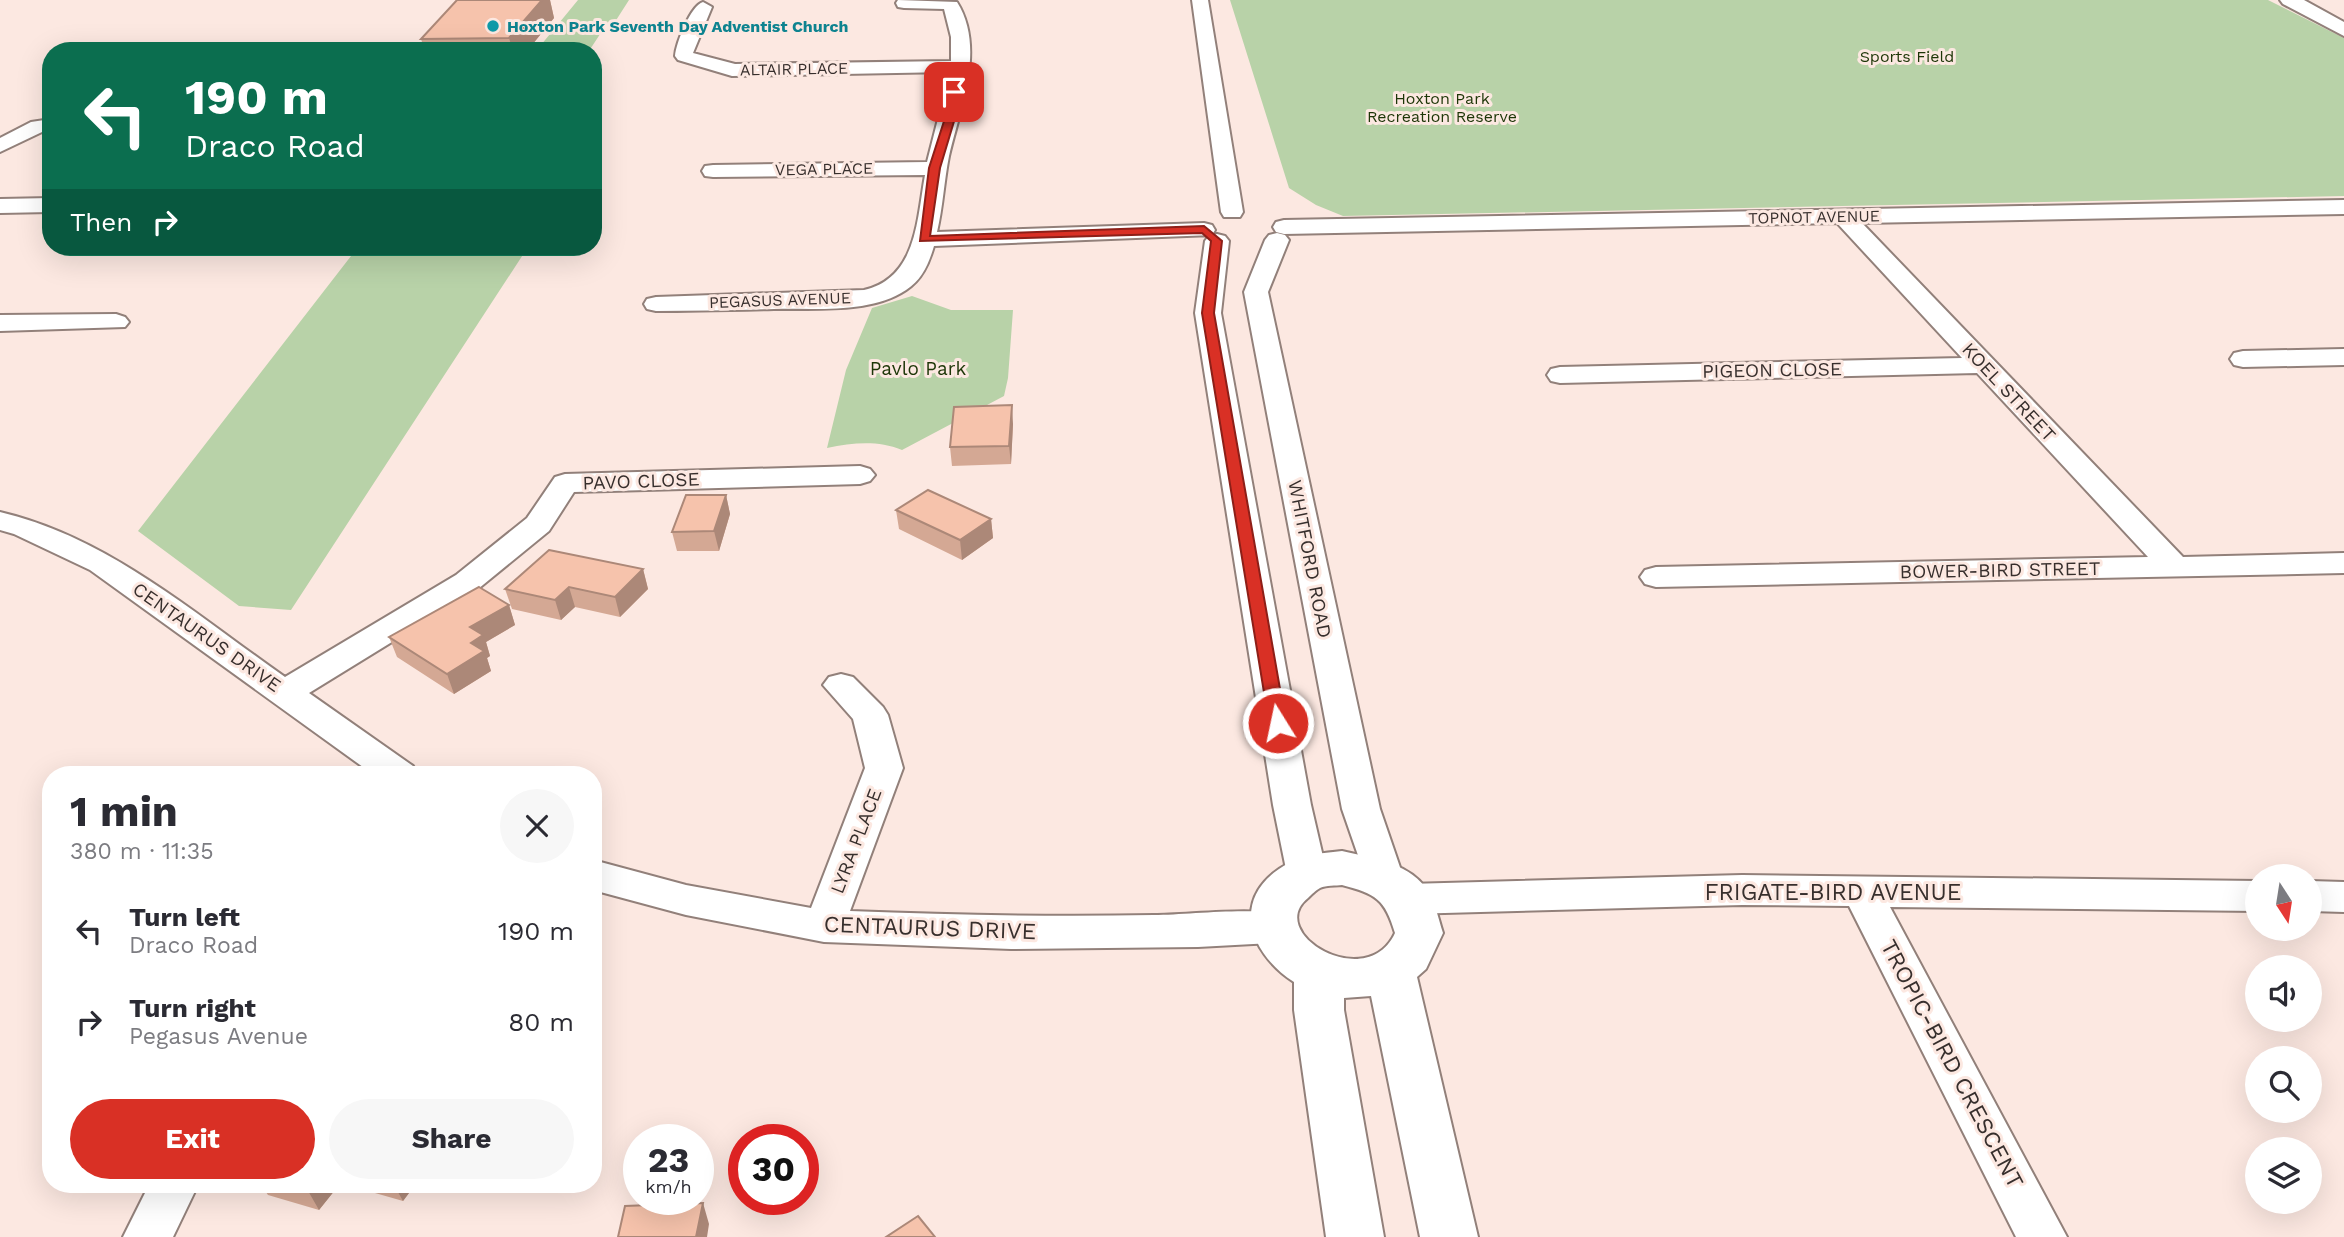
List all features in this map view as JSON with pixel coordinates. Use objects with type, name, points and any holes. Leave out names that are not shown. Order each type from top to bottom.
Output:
[{"type":"street","points":[[1200,0],[1232,212],[1249,232]]},
{"type":"street","points":[[2290,0],[2344,30]]},
{"type":"street","points":[[2306,0],[2344,20]]},
{"type":"street","name":"PEGASUS AVENUE","points":[[656,304],[824,300],[872,295],[904,281],[912,271],[924,239],[934,168],[950,118],[959,66],[960,31],[951,6],[904,3]]},
{"type":"street","name":"ALTAIR PLACE","points":[[703,7],[685,46],[684,56],[719,64],[732,70],[959,66]]},
{"type":"street","points":[[0,146],[42,126]]},
{"type":"street","name":"VEGA PLACE","points":[[713,171],[934,168]]},
{"type":"street","points":[[0,206],[42,205]]},
{"type":"street","name":"TOPNOT AVENUE","points":[[1249,232],[2344,208]]},
{"type":"street","points":[[1232,212],[1210,219],[1249,232]]},
{"type":"street","name":"KOEL STREET","points":[[1844,217],[2174,566]]},
{"type":"street","points":[[924,239],[1249,232]]},
{"type":"street","points":[[1249,232],[1208,313],[1292,805],[1307,874]]},
{"type":"street","name":"WHITFORD ROAD","points":[[1249,232],[1256,292],[1361,809],[1396,889]]},
{"type":"street","points":[[0,323],[116,322]]},
{"type":"street","points":[[2244,359],[2344,357]]},
{"type":"street","name":"PIGEON CLOSE","points":[[1560,375],[1984,365]]},
{"type":"street","name":"PAVO CLOSE","points":[[286,692],[467,582],[538,524],[565,484],[860,475]]},
{"type":"street","name":"CENTAURUS DRIVE","points":[[8,530],[101,563],[388,766]]},
{"type":"street","name":"BOWER-BIRD STREET","points":[[1656,577],[2344,563]]},
{"type":"street","name":"LYRA PLACE","points":[[824,926],[884,768],[870,715],[841,685]]},
{"type":"street","points":[[1342,868],[1396,889],[1419,933],[1406,960],[1372,978],[1339,979],[1296,962],[1272,926],[1272,913],[1281,892],[1307,874],[1342,868]]},
{"type":"street","name":"CENTAURUS DRIVE","points":[[602,877],[686,900],[824,926],[1012,933],[1198,931],[1272,926]]},
{"type":"street","name":"FRIGATE-BIRD AVENUE","points":[[1396,889],[2245,896]]},
{"type":"street","name":"TROPIC-BIRD CRESCENT","points":[[1861,891],[2042,1237]]},
{"type":"street","points":[[2322,896],[2344,897]]},
{"type":"street","points":[[1390,968],[1449,1237]]},
{"type":"street","points":[[1319,971],[1319,1010],[1355,1237]]},
{"type":"street","points":[[148,1237],[170,1193]]},
{"type":"green space","points":[[578,0],[629,0],[613,25],[606,25],[595,42],[543,42]]},
{"type":"green space","name":"Hoxton Park Recreation Reserve","points":[[1230,0],[2268,0],[2344,38],[2344,196],[1343,216],[1316,205],[1289,188]]},
{"type":"green space","points":[[351,256],[522,256],[291,610],[239,606],[138,531]]},
{"type":"green space","name":"Pavlo Park","points":[[912,296],[951,310],[1013,310],[1008,378],[1004,396],[902,450],[865,443],[827,448],[846,370],[872,308]]},
{"type":"building","points":[[457,0],[542,0],[509,38],[421,39]]},
{"type":"building","points":[[1012,405],[1009,446],[950,447],[954,407]]},
{"type":"building","points":[[928,490],[991,519],[960,540],[896,510]]},
{"type":"building","points":[[686,495],[726,495],[714,531],[672,532]]},
{"type":"building","points":[[549,550],[643,569],[615,597],[569,587],[555,600],[505,589]]},
{"type":"building","points":[[479,587],[509,605],[470,627],[483,635],[471,643],[484,651],[447,674],[389,637]]},
{"type":"building","points":[[623,1215],[701,1215],[696,1237],[618,1237]]},
{"type":"building","points":[[918,1216],[935,1237],[886,1237]]},
{"type":"place","name":"Hoxton Park Seventh Day Adventist Church","points":[[493,26]]},
{"type":"route","points":[[954,92],[950,118],[934,168],[924,239],[1204,230],[1216,241],[1208,313],[1278,723]]},
{"type":"park label","name":"Sports Field","points":[[1907,56]]}]
